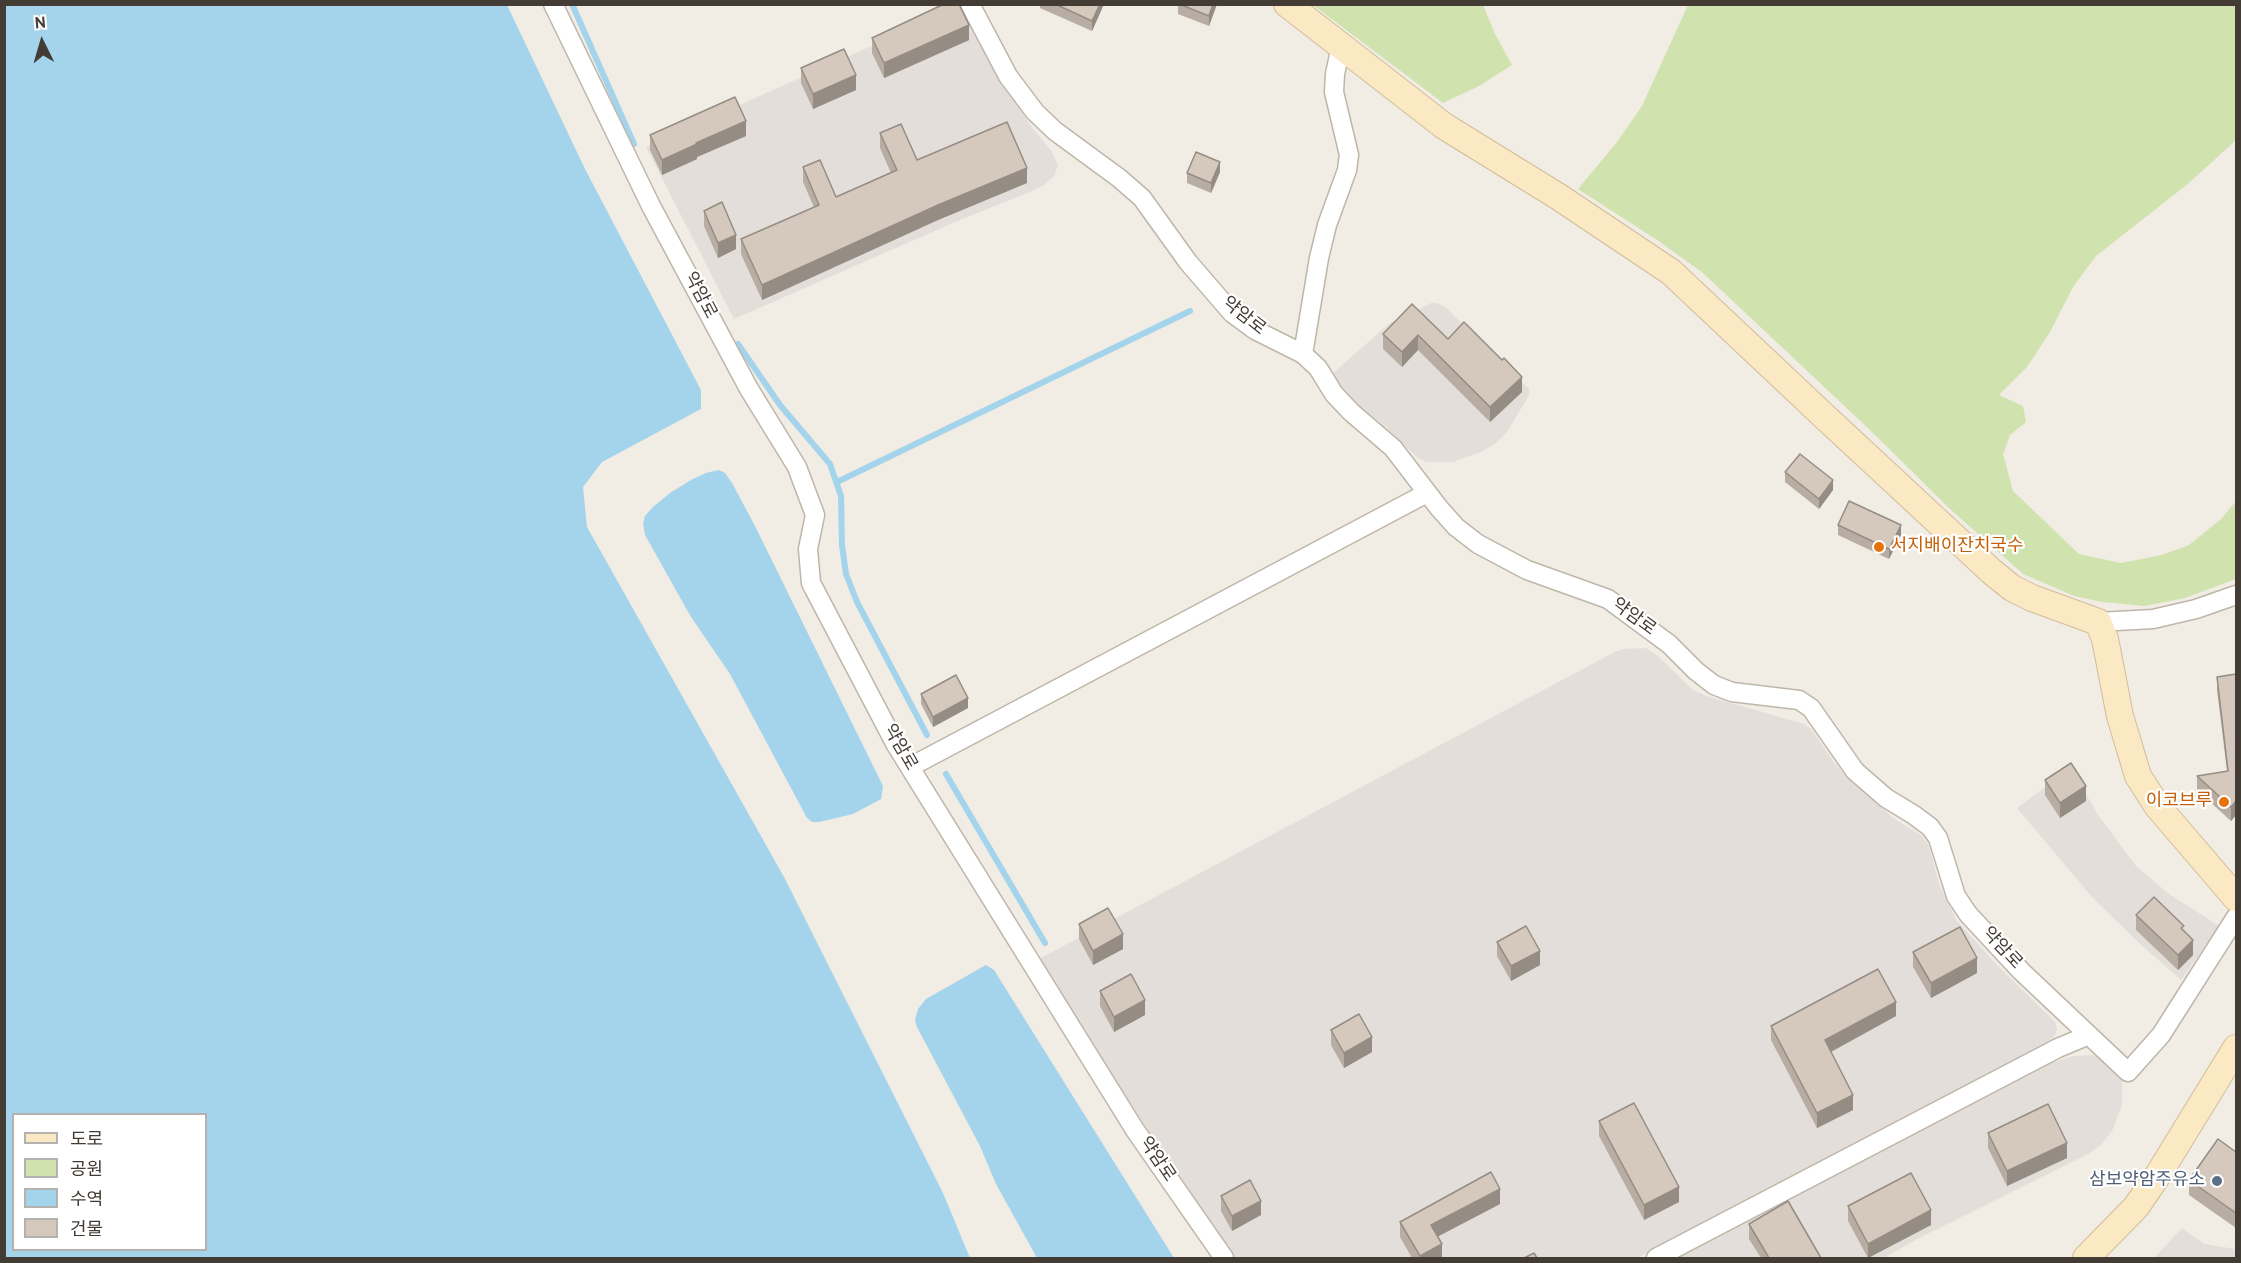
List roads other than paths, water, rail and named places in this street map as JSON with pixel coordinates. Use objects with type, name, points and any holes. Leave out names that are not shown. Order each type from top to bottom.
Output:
[{"type":"street","name":"약암로","points":[[553,4],[651,206],[749,389],[796,467],[815,515],[808,549],[811,583],[896,745],[1135,1130],[1224,1258]]},
{"type":"street","name":"약암로","points":[[969,4],[1008,76],[1035,112],[1055,131],[1119,178],[1142,198],[1188,262],[1233,313],[1255,330],[1304,354],[1318,368],[1334,394],[1351,412],[1393,448],[1427,493],[1456,526],[1478,544],[1527,570],[1608,599],[1668,644],[1714,685],[1732,692],[1800,700],[1810,708],[1855,771],[1886,798],[1930,827],[1938,838],[1956,896],[1968,914],[2021,971],[2128,1072],[2161,1035],[2236,917]]},
{"type":"street","points":[[1287,4],[1444,126],[1559,197],[1671,272],[1929,515],[2012,588],[2032,598],[2098,622],[2153,619],[2196,609],[2236,595]]},
{"type":"street","points":[[1304,354],[1319,258],[1347,170],[1349,155],[1334,92],[1341,46]]},
{"type":"street","points":[[910,767],[1427,493]]},
{"type":"street","points":[[2098,622],[2105,639],[2120,716],[2138,776],[2158,807],[2236,898]]},
{"type":"street","points":[[1656,1258],[2058,1048],[2089,1035]]},
{"type":"street","points":[[2086,1258],[2136,1207],[2164,1166],[2236,1048]]},
{"type":"water","points":[[5,4],[507,5],[585,169],[701,390],[701,409],[602,462],[583,487],[587,527],[784,877],[943,1193],[970,1258],[5,1258]]},
{"type":"water","points":[[719,470],[725,473],[732,483],[755,526],[883,786],[881,799],[853,814],[819,822],[812,822],[807,818],[730,674],[691,617],[645,535],[643,524],[645,516],[653,507],[691,480]]},
{"type":"water","points":[[986,965],[994,970],[1174,1258],[1037,1258],[996,1184],[980,1146],[915,1020],[918,1009],[926,999]]},
{"type":"waterway","points":[[572,4],[634,144]]},
{"type":"waterway","points":[[837,482],[1190,311]]},
{"type":"waterway","points":[[738,344],[780,405],[830,464],[841,496],[842,545],[846,574],[857,602],[927,735]]},
{"type":"waterway","points":[[946,774],[1045,943]]},
{"type":"place","name":"서지배이잔치국수","points":[[1879,547]]},
{"type":"place","name":"이코브루","points":[[2224,802]]},
{"type":"place","name":"삼보약암주유소","points":[[2217,1181]]}]
